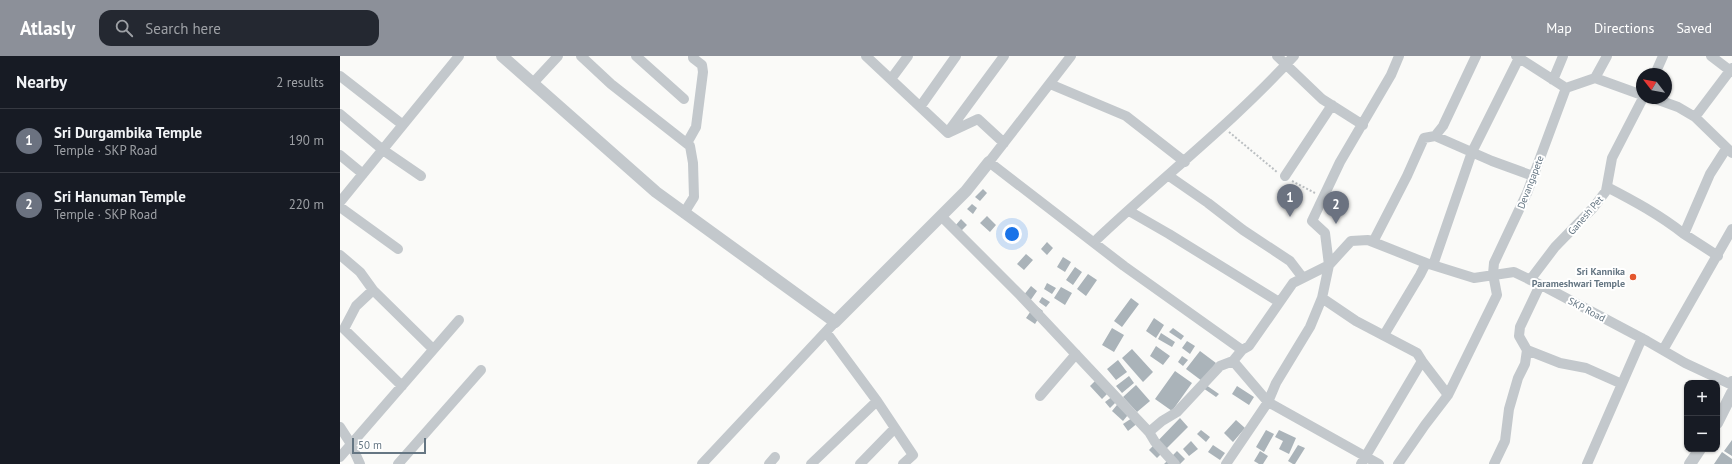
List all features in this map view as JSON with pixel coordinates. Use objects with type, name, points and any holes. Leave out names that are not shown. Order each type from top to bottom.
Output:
[{"type":"street","points":[[340,202],[459,56]]},
{"type":"street","points":[[502,56],[656,192],[835,322]]},
{"type":"street","points":[[533,83],[558,56]]},
{"type":"street","points":[[581,56],[611,84],[690,146],[693,163],[694,197],[684,213]]},
{"type":"street","points":[[636,56],[684,99]]},
{"type":"street","points":[[866,56],[948,133]]},
{"type":"street","points":[[891,80],[908,56]]},
{"type":"street","points":[[920,107],[956,56]]},
{"type":"street","points":[[948,133],[1004,56]]},
{"type":"street","points":[[702,464],[835,322],[966,191],[1072,56]]},
{"type":"street","points":[[1277,56],[1322,99],[1363,125]]},
{"type":"street","points":[[1094,242],[1185,162],[1294,56]]},
{"type":"street","points":[[1226,464],[1268,402],[1276,383],[1310,327],[1322,298],[1329,265],[1325,233],[1312,221],[1340,162],[1391,75],[1399,56]]},
{"type":"street","points":[[1435,136],[1443,126],[1476,56]]},
{"type":"street","points":[[1553,80],[1563,56]]},
{"type":"street","points":[[1596,78],[1607,56]]},
{"type":"street","points":[[1658,68],[1663,56]]},
{"type":"street","points":[[1695,117],[1731,70],[1711,56]]},
{"type":"street","points":[[687,143],[696,127],[704,72],[702,66],[692,57]]},
{"type":"street","points":[[1384,335],[1420,275],[1430,264],[1472,152],[1518,57],[1566,88],[1596,78],[1636,93]]},
{"type":"street","points":[[340,76],[403,125]]},
{"type":"street","points":[[1050,84],[1126,116],[1185,162]]},
{"type":"street","name":"Devangapete","points":[[1493,274],[1494,263],[1527,193],[1566,88]]},
{"type":"street","name":"Ganesh Pet","points":[[1530,280],[1555,247],[1593,208],[1606,191],[1612,158],[1640,104]]},
{"type":"street","points":[[1672,104],[1678,106],[1695,117],[1729,151],[1710,174],[1684,234]]},
{"type":"street","points":[[1285,176],[1332,106]]},
{"type":"street","points":[[340,114],[383,150],[421,176]]},
{"type":"street","points":[[948,133],[978,119],[1004,143]]},
{"type":"street","points":[[1373,242],[1407,176],[1424,138],[1435,136],[1533,176]]},
{"type":"street","points":[[340,155],[363,174]]},
{"type":"street","points":[[989,162],[1124,266],[1242,350]]},
{"type":"street","points":[[1169,176],[1243,230],[1290,261],[1303,278]]},
{"type":"street","points":[[1607,187],[1664,219],[1718,256]]},
{"type":"street","points":[[340,207],[398,249]]},
{"type":"street","points":[[1129,211],[1279,302]]},
{"type":"street","points":[[941,216],[1020,295],[1076,354],[1149,432],[1155,442],[1175,464]]},
{"type":"street","points":[[1663,350],[1732,230]]},
{"type":"street","name":"SKP Road","points":[[1329,265],[1351,242],[1368,240],[1430,264],[1474,278],[1514,272],[1540,284],[1642,338],[1685,363],[1730,384],[1732,381]]},
{"type":"street","points":[[340,255],[360,272],[374,290],[433,349]]},
{"type":"street","points":[[1149,432],[1162,421],[1177,412],[1220,366],[1233,361],[1242,350],[1249,346],[1293,283],[1329,265]]},
{"type":"street","points":[[1398,464],[1448,395],[1497,295],[1493,274]]},
{"type":"street","points":[[1540,284],[1520,327],[1519,336],[1528,350],[1560,363],[1586,368],[1622,384]]},
{"type":"street","points":[[374,290],[356,306],[344,329],[402,386]]},
{"type":"street","points":[[1322,298],[1356,321],[1417,353],[1448,395]]},
{"type":"street","points":[[340,457],[459,320]]},
{"type":"street","points":[[826,332],[877,401],[913,454],[903,464]]},
{"type":"street","points":[[1587,464],[1642,338]]},
{"type":"street","points":[[1494,464],[1505,440],[1509,410],[1518,378],[1525,364],[1528,350]]},
{"type":"street","points":[[1040,396],[1076,354]]},
{"type":"street","points":[[1233,361],[1268,402],[1363,460],[1379,464]]},
{"type":"street","points":[[1363,460],[1422,361]]},
{"type":"street","points":[[398,464],[481,370]]},
{"type":"street","points":[[1720,416],[1732,393]]},
{"type":"street","points":[[812,464],[877,401]]},
{"type":"street","points":[[340,427],[351,444],[360,464]]},
{"type":"street","points":[[860,464],[895,428]]},
{"type":"street","points":[[1690,464],[1698,452]]},
{"type":"path","points":[[1223,125],[1232,135],[1274,170],[1323,197]]},
{"type":"building","points":[[983,189],[987,193],[980,201],[975,197]]},
{"type":"building","points":[[972,204],[977,208],[973,214],[967,209]]},
{"type":"building","points":[[987,216],[996,225],[990,232],[980,223]]},
{"type":"building","points":[[961,219],[967,225],[960,232],[955,226]]},
{"type":"building","points":[[1047,242],[1053,248],[1047,255],[1041,249]]},
{"type":"building","points":[[1026,254],[1033,260],[1024,270],[1017,264]]},
{"type":"building","points":[[1063,257],[1071,262],[1065,272],[1057,267]]},
{"type":"building","points":[[1075,267],[1082,272],[1073,285],[1066,280]]},
{"type":"building","points":[[1088,274],[1097,280],[1086,296],[1077,289]]},
{"type":"building","points":[[1047,283],[1056,288],[1052,294],[1044,289]]},
{"type":"building","points":[[1031,286],[1037,291],[1030,301],[1023,296]]},
{"type":"building","points":[[1061,287],[1072,293],[1065,305],[1054,298]]},
{"type":"building","points":[[1042,297],[1050,302],[1046,307],[1039,302]]},
{"type":"building","points":[[1131,298],[1139,304],[1122,327],[1114,321]]},
{"type":"building","points":[[1035,305],[1043,311],[1035,324],[1026,318]]},
{"type":"building","points":[[1154,318],[1164,325],[1156,338],[1146,331]]},
{"type":"building","points":[[1112,328],[1124,335],[1114,352],[1102,345]]},
{"type":"building","points":[[1173,328],[1184,336],[1181,340],[1169,332]]},
{"type":"building","points":[[1161,333],[1175,342],[1172,347],[1158,339]]},
{"type":"building","points":[[1187,341],[1195,346],[1190,354],[1182,348]]},
{"type":"building","points":[[1156,346],[1170,356],[1163,365],[1150,356]]},
{"type":"building","points":[[1132,349],[1153,372],[1143,382],[1122,358]]},
{"type":"building","points":[[1200,351],[1216,363],[1202,381],[1186,369]]},
{"type":"building","points":[[1182,356],[1188,360],[1183,366],[1178,362]]},
{"type":"building","points":[[1118,360],[1127,372],[1116,380],[1107,369]]},
{"type":"building","points":[[1175,371],[1192,383],[1172,411],[1155,399]]},
{"type":"building","points":[[1129,376],[1134,383],[1122,393],[1116,386]]},
{"type":"building","points":[[1097,379],[1109,392],[1102,399],[1090,386]]},
{"type":"building","points":[[1136,385],[1150,401],[1137,412],[1123,397]]},
{"type":"building","points":[[1206,385],[1219,394],[1216,397],[1203,388]]},
{"type":"building","points":[[1237,386],[1254,397],[1249,405],[1232,394]]},
{"type":"building","points":[[1113,396],[1117,401],[1110,408],[1105,402]]},
{"type":"building","points":[[1121,400],[1132,410],[1123,421],[1112,411]]},
{"type":"building","points":[[1135,416],[1139,422],[1128,431],[1123,424]]},
{"type":"building","points":[[1180,418],[1188,427],[1157,458],[1149,450]]},
{"type":"building","points":[[1236,420],[1245,428],[1233,442],[1224,433]]},
{"type":"building","points":[[1201,430],[1210,437],[1206,442],[1197,434]]},
{"type":"building","points":[[1266,430],[1274,434],[1264,452],[1256,447]]},
{"type":"building","points":[[1279,430],[1296,438],[1289,454],[1279,449],[1283,441],[1275,437]]},
{"type":"building","points":[[1732,440],[1732,456],[1724,451]]},
{"type":"building","points":[[1191,441],[1198,449],[1189,456],[1183,449]]},
{"type":"building","points":[[1213,445],[1225,453],[1220,460],[1208,452]]},
{"type":"building","points":[[1298,445],[1305,448],[1295,464],[1293,464],[1288,461]]},
{"type":"building","points":[[1177,451],[1185,459],[1180,464],[1164,464]]},
{"type":"building","points":[[1260,451],[1268,456],[1263,464],[1259,464],[1254,461]]},
{"type":"building","points":[[1722,452],[1732,459],[1732,464],[1714,464]]},
{"type":"place","name":"Sri Durgambika Temple","points":[[1290,217]]},
{"type":"place","name":"Sri Hanuman Temple","points":[[1336,224]]},
{"type":"place","name":"Sri Kannika Parameshwari Temple","points":[[1633,277]]}]
